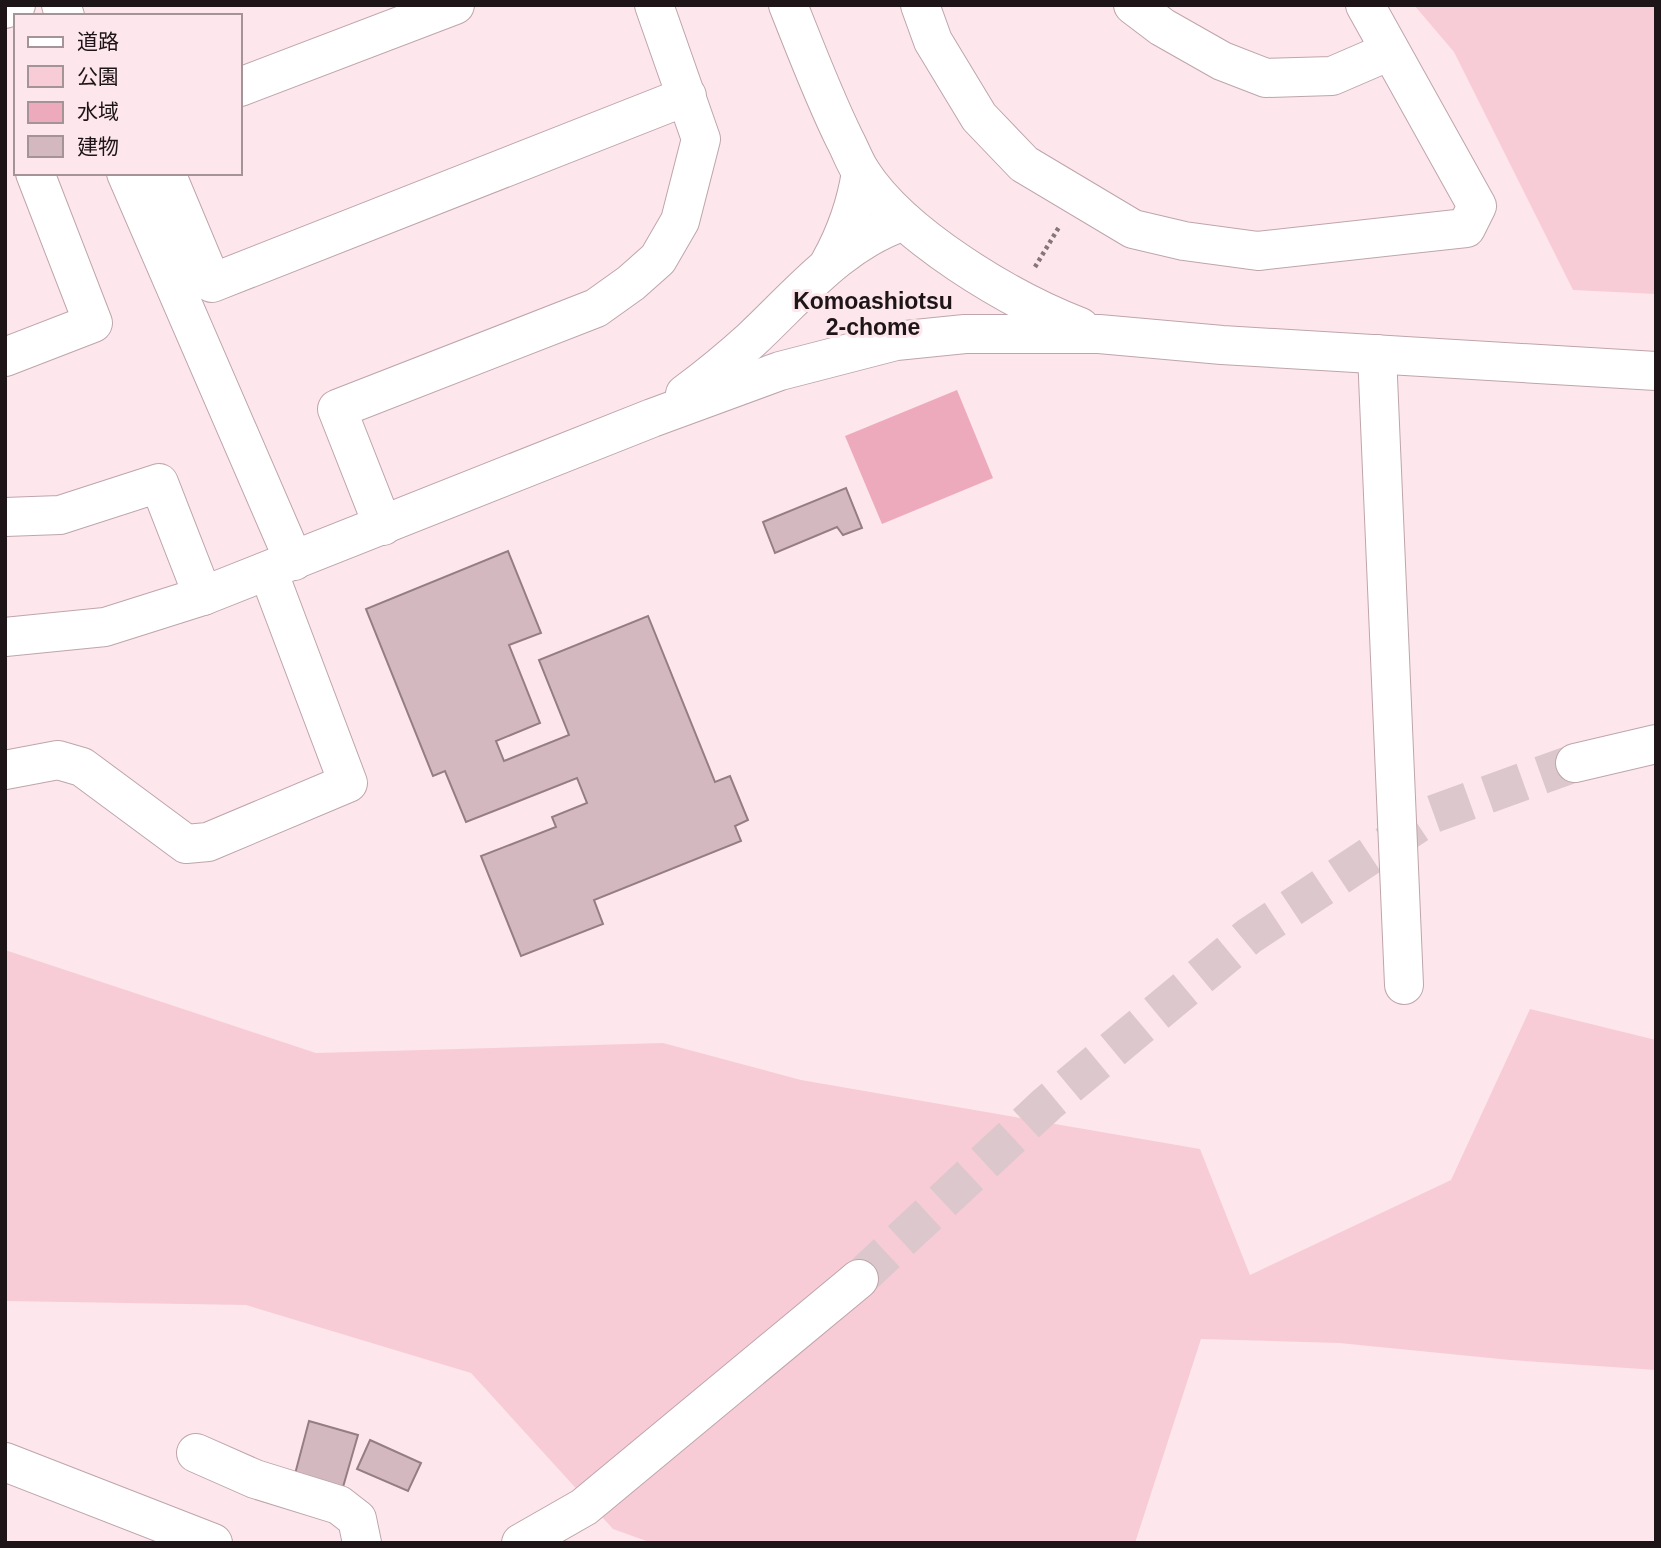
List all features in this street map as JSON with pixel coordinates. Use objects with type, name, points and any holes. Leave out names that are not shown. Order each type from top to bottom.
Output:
[{"type":"street","points":[[5,9],[16,5]]},
{"type":"street","points":[[242,86],[455,5]]},
{"type":"street","points":[[383,526],[337,409],[596,309],[658,259],[680,220],[701,139],[654,5]]},
{"type":"street","points":[[789,5],[832,113],[861,172],[904,221],[985,279],[1046,313],[1099,334]]},
{"type":"street","points":[[920,5],[933,41],[979,117],[1024,164],[1133,229],[1185,241],[1258,251],[1466,228],[1477,206],[1365,5]]},
{"type":"street","points":[[1133,5],[1162,27],[1222,61],[1266,78],[1332,76],[1391,51]]},
{"type":"street","points":[[167,175],[212,283],[687,96]]},
{"type":"street","points":[[829,263],[842,240],[856,202],[861,172]]},
{"type":"street","points":[[5,357],[93,323],[36,175]]},
{"type":"street","points":[[5,770],[58,760],[82,767],[186,844],[208,842],[348,783],[281,566],[127,175]]},
{"type":"street","points":[[652,418],[708,377],[751,340],[829,263],[883,228],[904,221]]},
{"type":"street","points":[[5,637],[105,627],[202,597],[652,418],[780,371],[896,341],[965,334],[1099,334],[1222,345],[1656,371]]},
{"type":"street","points":[[1377,354],[1404,985]]},
{"type":"street","points":[[5,517],[60,515],[159,483],[202,597]]},
{"type":"street","points":[[1575,763],[1656,744]]},
{"type":"street","points":[[522,1543],[584,1507],[859,1279]]},
{"type":"street","points":[[196,1453],[256,1479],[339,1505],[357,1519],[362,1543]]},
{"type":"street","points":[[5,1462],[213,1543]]},
{"type":"path","points":[[1017,297],[1078,196]]},
{"type":"green space","points":[[1414,5],[1656,5],[1656,294],[1573,290],[1454,52]]},
{"type":"green space","points":[[5,950],[316,1053],[663,1043],[801,1080],[1200,1149],[1250,1275],[1451,1180],[1530,1009],[1656,1040],[1656,1370],[1510,1360],[1339,1343],[1201,1339],[1135,1543],[652,1543],[613,1529],[471,1373],[246,1305],[5,1301]]},
{"type":"water","points":[[957,390],[993,478],[882,524],[845,436]]},
{"type":"building","points":[[846,488],[862,528],[843,535],[837,527],[775,553],[763,522]]},
{"type":"building","points":[[508,551],[541,633],[509,645],[540,723],[496,741],[504,761],[569,735],[539,660],[648,616],[715,782],[730,776],[748,820],[735,826],[741,841],[594,900],[603,924],[521,956],[481,856],[556,827],[552,817],[587,803],[577,778],[466,822],[445,771],[433,776],[366,609]]},
{"type":"building","points":[[309,1421],[358,1435],[343,1487],[295,1474]]},
{"type":"building","points":[[370,1440],[421,1463],[408,1491],[357,1469]]},
{"type":"tunnel","points":[[859,1279],[1047,1104],[1249,936],[1433,814],[1575,763]]},
{"type":"district","name":"Komoashiotsu 2-chome","points":[[873,314]]}]
